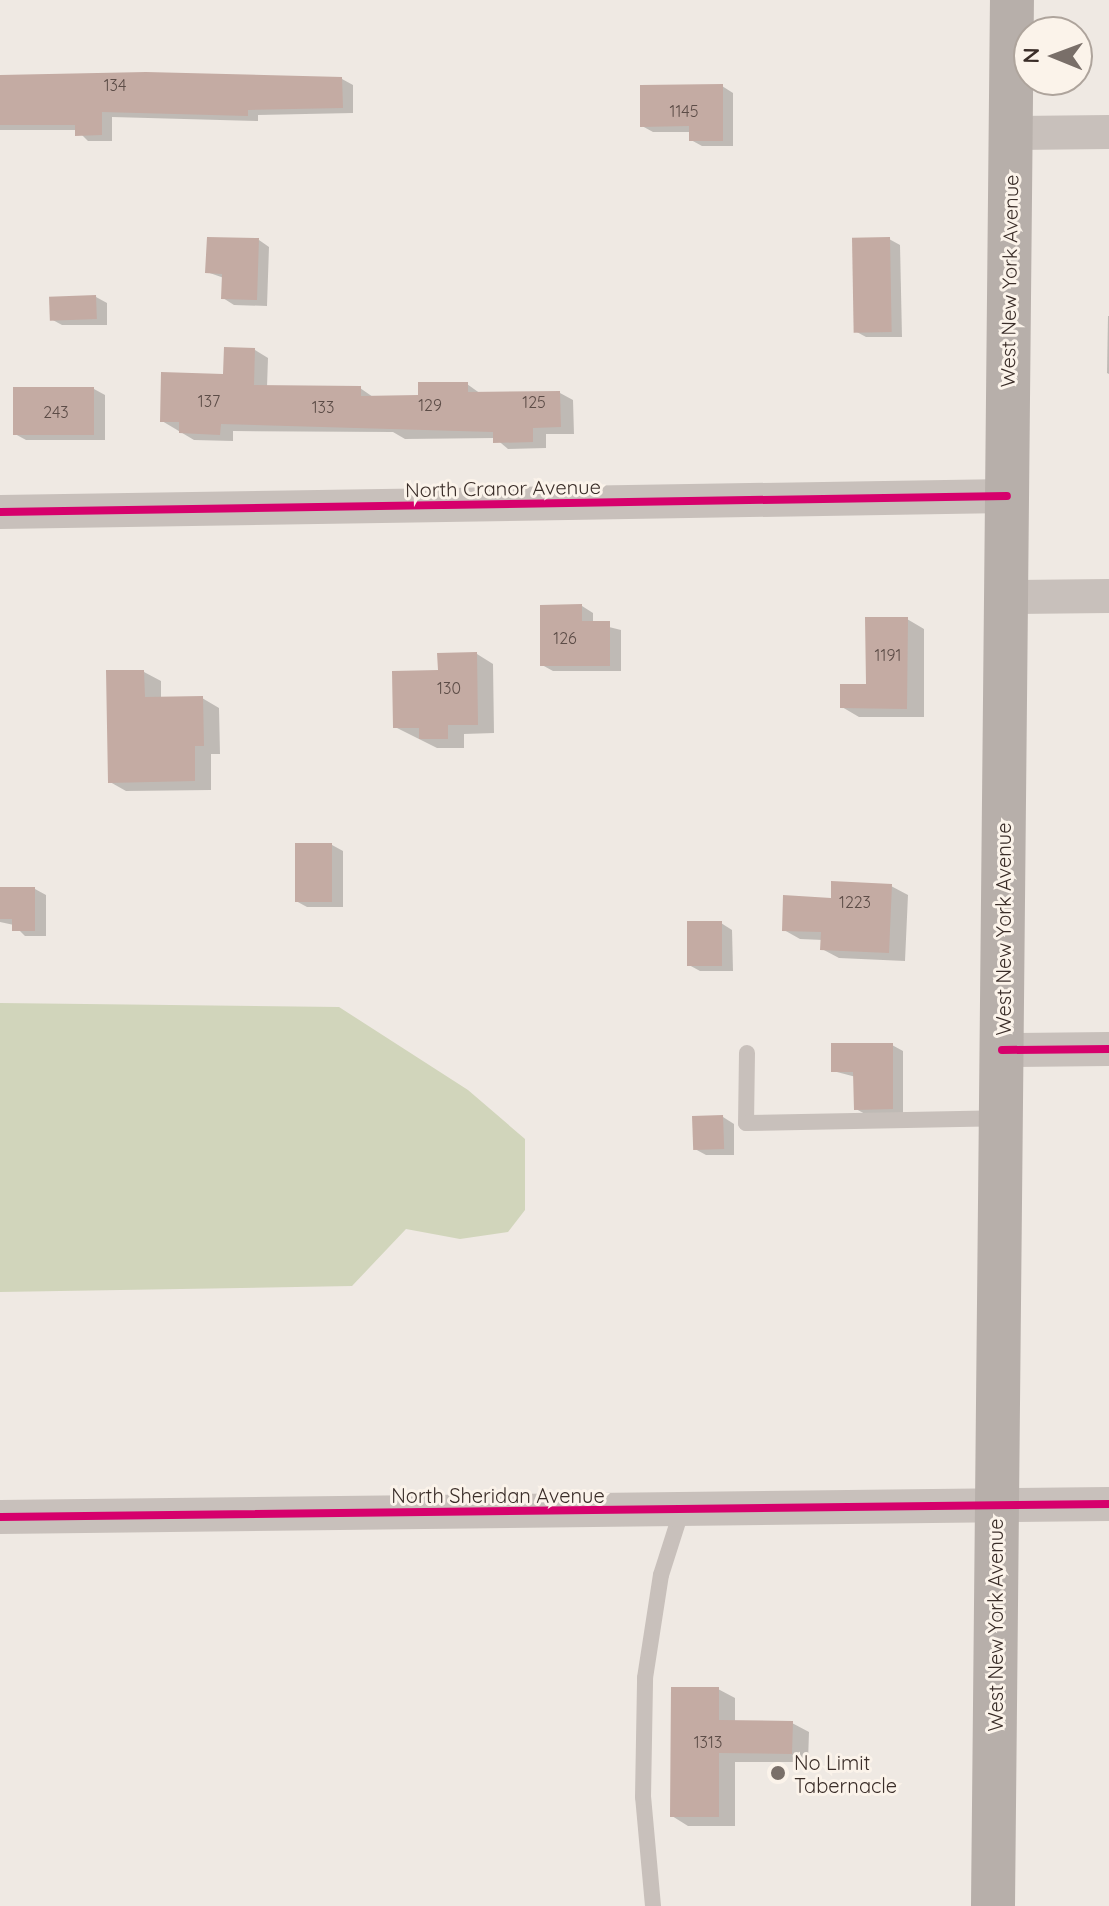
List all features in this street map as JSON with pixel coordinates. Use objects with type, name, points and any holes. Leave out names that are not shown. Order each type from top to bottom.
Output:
[{"type":"main road","name":"West New York Avenue","points":[[993,1906],[1012,0]]},
{"type":"street","points":[[1010,133],[1109,132]]},
{"type":"street","name":"North Cranor Avenue","points":[[0,512],[1007,496]]},
{"type":"street","points":[[1006,597],[1109,596]]},
{"type":"street","points":[[1002,1050],[1109,1049]]},
{"type":"street","name":"North Sheridan Avenue","points":[[0,1517],[1109,1504]]},
{"type":"lane","points":[[747,1053],[746,1123],[1001,1118]]},
{"type":"lane","points":[[653,1906],[643,1797],[645,1678],[661,1575],[682,1509]]},
{"type":"green space","points":[[0,1003],[339,1007],[468,1090],[525,1139],[525,1210],[508,1232],[460,1239],[406,1229],[352,1286],[0,1292]]},
{"type":"building","points":[[146,72],[342,77],[343,108],[248,110],[248,116],[102,112],[102,135],[75,136],[75,125],[0,125],[0,75]]},
{"type":"building","points":[[723,84],[723,141],[689,141],[689,126],[640,127],[640,85]]},
{"type":"building","points":[[207,237],[259,238],[257,300],[221,299],[222,274],[205,273]]},
{"type":"building","points":[[890,237],[892,332],[854,333],[852,238]]},
{"type":"building","points":[[96,295],[97,319],[50,321],[49,297]]},
{"type":"building","points":[[224,347],[255,348],[254,385],[361,386],[361,396],[418,395],[418,382],[468,382],[468,392],[560,391],[561,427],[533,428],[533,442],[493,443],[493,432],[221,424],[220,435],[179,433],[179,422],[160,422],[161,372],[223,374]]},
{"type":"building","points":[[13,387],[94,387],[94,435],[13,435]]},
{"type":"building","points":[[582,604],[582,621],[610,621],[610,666],[540,666],[540,605]]},
{"type":"building","points":[[865,617],[908,617],[907,709],[840,708],[840,684],[866,684]]},
{"type":"building","points":[[477,652],[478,725],[448,725],[448,739],[419,739],[419,728],[393,728],[392,671],[438,670],[437,653]]},
{"type":"building","points":[[106,670],[144,670],[145,697],[203,696],[204,746],[195,746],[195,781],[108,783]]},
{"type":"building","points":[[295,843],[332,843],[332,902],[295,902]]},
{"type":"building","points":[[831,881],[892,884],[889,953],[820,950],[821,932],[782,931],[783,895],[831,898]]},
{"type":"building","points":[[0,887],[35,887],[35,931],[12,931],[12,919],[0,919]]},
{"type":"building","points":[[687,921],[722,921],[722,966],[687,966]]},
{"type":"building","points":[[831,1043],[893,1043],[893,1109],[854,1110],[853,1072],[831,1072]]},
{"type":"building","points":[[723,1115],[724,1149],[693,1150],[692,1116]]},
{"type":"building","points":[[671,1687],[719,1687],[719,1720],[793,1721],[792,1754],[719,1753],[719,1817],[670,1817]]},
{"type":"cycle path","points":[[0,512],[1007,496]]},
{"type":"cycle path","points":[[1002,1050],[1109,1049]]},
{"type":"cycle path","points":[[0,1517],[1109,1504]]},
{"type":"place","name":"No Limit Tabernacle","points":[[778,1773]]}]
